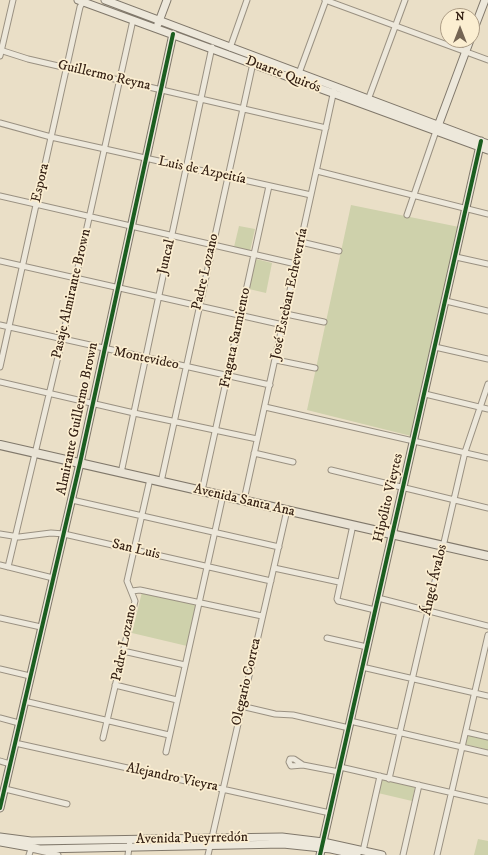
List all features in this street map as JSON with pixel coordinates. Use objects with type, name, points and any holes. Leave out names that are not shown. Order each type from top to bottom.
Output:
[{"type":"main road","name":"Avenida Santa Ana","points":[[0,445],[488,556]]},
{"type":"street","points":[[0,52],[13,0]]},
{"type":"street","name":"Duarte Quirós","points":[[105,0],[158,25],[213,45],[253,64],[298,77]]},
{"type":"street","points":[[158,25],[167,0]]},
{"type":"street","points":[[230,48],[247,0]]},
{"type":"street","points":[[298,77],[326,0],[488,60]]},
{"type":"street","points":[[368,100],[405,0]]},
{"type":"street","points":[[480,11],[484,0]]},
{"type":"street","name":"Duarte Quirós","points":[[81,1],[133,20],[158,25],[173,34],[230,48],[334,91],[483,144],[488,150]]},
{"type":"street","name":"Espora","points":[[0,367],[81,1]]},
{"type":"street","name":"Pasaje Almirante Brown","points":[[8,567],[62,340],[133,20]]},
{"type":"street","name":"Almirante Guillermo Brown","points":[[0,803],[5,789],[41,627],[72,500],[173,34]]},
{"type":"street","name":"Juncal","points":[[121,473],[213,45]]},
{"type":"street","points":[[407,215],[437,128],[467,48]]},
{"type":"street","name":"Guillermo Reyna","points":[[0,52],[326,128]]},
{"type":"street","name":"Padre Lozano","points":[[161,482],[198,307],[253,64]]},
{"type":"street","name":"Duarte Quirós","points":[[334,91],[368,100],[437,128]]},
{"type":"street","name":"José Esteban Echeverría","points":[[244,500],[334,91]]},
{"type":"street","name":"Luis de Azpeitía","points":[[0,123],[104,150],[311,195]]},
{"type":"street","name":"Hipólito Vieytes","points":[[322,848],[392,534],[483,144]]},
{"type":"street","points":[[316,171],[488,214]]},
{"type":"street","name":"Fragata Sarmiento","points":[[202,491],[269,186]]},
{"type":"street","points":[[0,196],[296,264]]},
{"type":"street","points":[[301,242],[338,251]]},
{"type":"street","points":[[456,257],[488,264]]},
{"type":"street","points":[[0,261],[75,280],[283,325]]},
{"type":"street","points":[[446,301],[488,311]]},
{"type":"street","points":[[286,314],[324,322]]},
{"type":"street","name":"Montevideo","points":[[0,325],[104,350],[270,385]]},
{"type":"street","points":[[435,347],[488,359]]},
{"type":"street","points":[[276,360],[315,368]]},
{"type":"street","points":[[0,382],[174,422],[257,439]]},
{"type":"street","name":"Ángel Ávalos","points":[[389,779],[465,452],[488,384]]},
{"type":"street","points":[[425,394],[488,408]]},
{"type":"street","points":[[265,407],[488,458]]},
{"type":"street","points":[[254,453],[293,462]]},
{"type":"street","points":[[331,470],[488,508]]},
{"type":"street","name":"Padre Lozano","points":[[103,738],[135,601],[127,581],[150,479]]},
{"type":"street","points":[[166,752],[223,495]]},
{"type":"street","points":[[72,500],[279,547]]},
{"type":"street","name":"Olegario Correa","points":[[208,855],[241,706],[288,510]]},
{"type":"street","points":[[353,525],[339,582],[337,599],[338,601],[375,610]]},
{"type":"street","name":"San Luis","points":[[0,534],[15,538],[51,533],[64,534],[271,581]]},
{"type":"street","points":[[0,565],[54,578]]},
{"type":"street","points":[[274,568],[339,582]]},
{"type":"street","points":[[132,591],[140,590],[262,616]]},
{"type":"street","points":[[378,598],[488,626]]},
{"type":"street","points":[[0,618],[41,627]]},
{"type":"street","points":[[437,855],[488,635]]},
{"type":"street","points":[[327,638],[367,647]]},
{"type":"street","points":[[123,651],[185,665]]},
{"type":"street","points":[[362,667],[488,696]]},
{"type":"street","points":[[0,669],[30,676]]},
{"type":"street","points":[[115,685],[177,700]]},
{"type":"street","points":[[24,701],[170,734]]},
{"type":"street","points":[[241,706],[275,714],[292,715],[399,732],[488,753]]},
{"type":"street","points":[[0,718],[19,723]]},
{"type":"street","points":[[466,732],[488,737]]},
{"type":"street","name":"Alejandro Vieyra","points":[[15,744],[330,813]]},
{"type":"street","points":[[0,761],[10,764]]},
{"type":"street","points":[[303,765],[380,776],[488,802]]},
{"type":"street","points":[[360,853],[380,776]]},
{"type":"street","points":[[403,855],[418,786]]},
{"type":"street","points":[[5,789],[67,804]]},
{"type":"street","name":"Avenida Pueyrredón","points":[[0,837],[30,841],[130,843],[211,841],[283,844],[382,855]]},
{"type":"street","name":"Avenida Pueyrredón","points":[[0,842],[30,852],[130,843]]},
{"type":"street","points":[[128,855],[130,843]]},
{"type":"street","points":[[30,852],[58,855]]},
{"type":"green space","points":[[351,205],[459,227],[411,436],[307,410]]},
{"type":"green space","points":[[239,226],[255,229],[250,251],[234,247]]},
{"type":"green space","points":[[256,259],[272,263],[266,293],[249,289]]},
{"type":"green space","points":[[142,592],[196,605],[187,646],[132,633]]},
{"type":"green space","points":[[467,734],[488,739],[488,750],[464,744]]},
{"type":"green space","points":[[381,779],[415,787],[412,801],[378,793]]},
{"type":"green space","points":[[478,839],[488,841],[488,855],[474,855]]},
{"type":"cycle path","points":[[0,808],[80,463],[173,34]]},
{"type":"cycle path","points":[[320,855],[481,141]]}]
